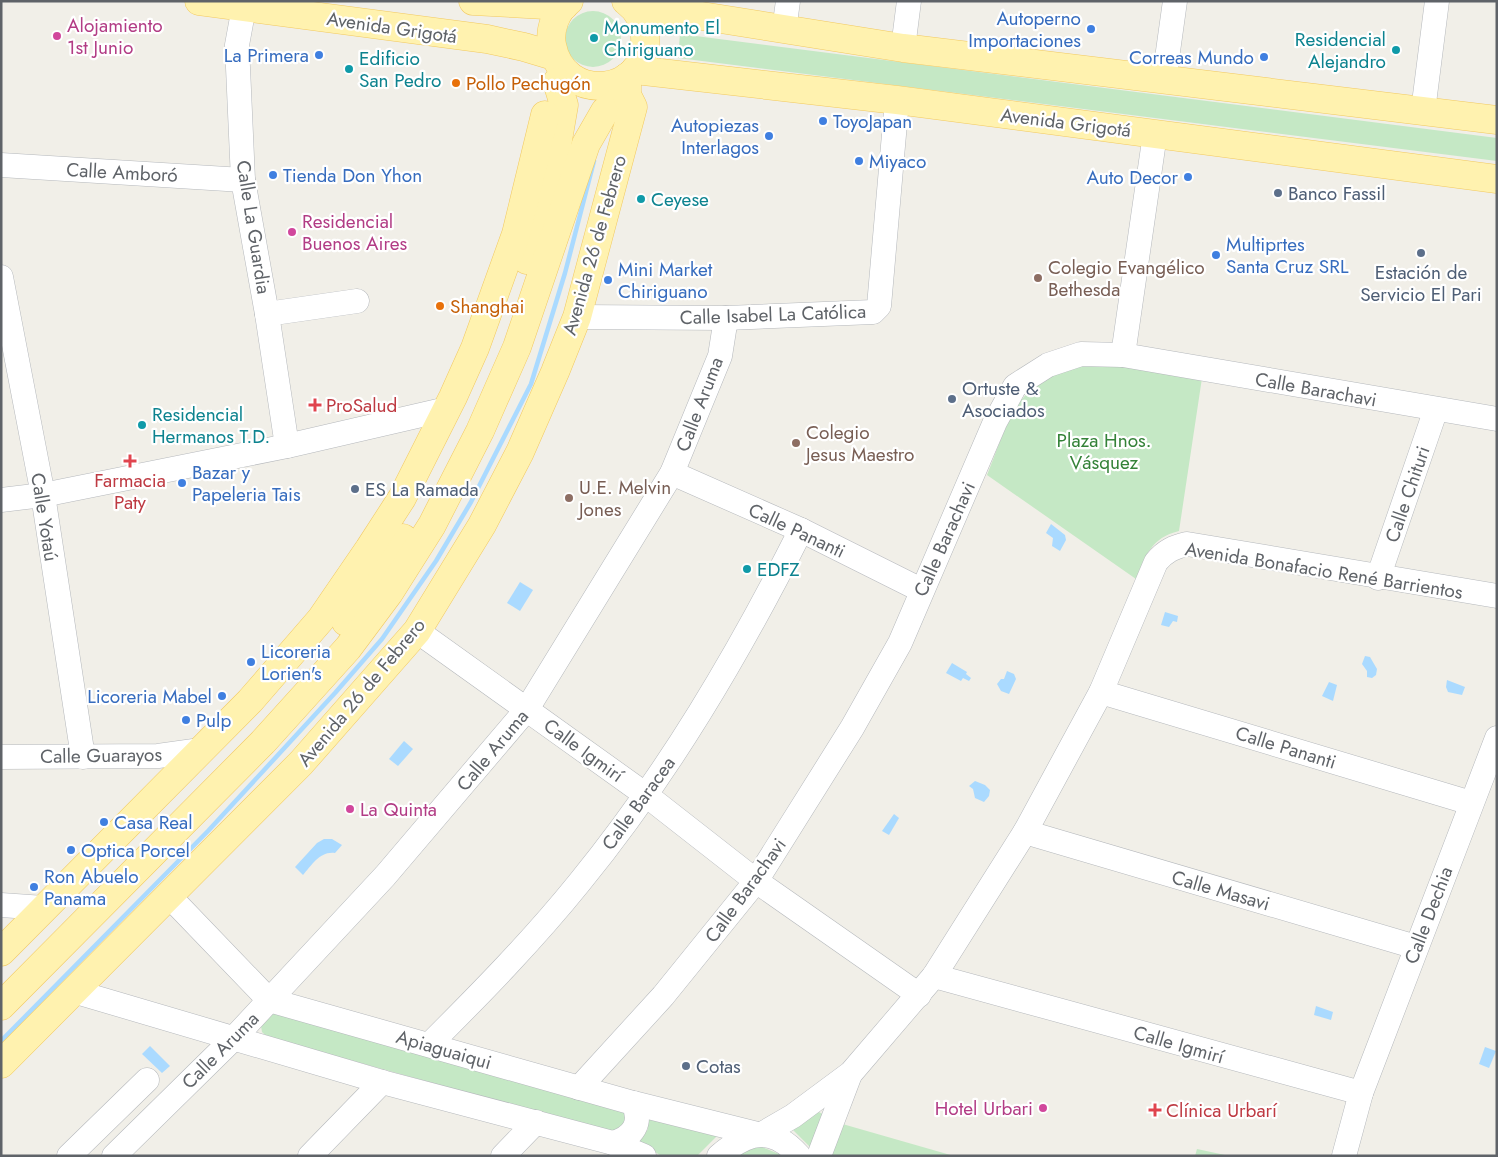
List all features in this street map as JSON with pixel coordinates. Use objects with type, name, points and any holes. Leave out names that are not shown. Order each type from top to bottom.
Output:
[{"type":"main road","name":"Avenida Grigotá","points":[[200,1],[244,7],[294,7],[487,39],[558,69],[578,82],[597,86],[630,80],[897,100],[1497,179]]},
{"type":"main road","name":"Avenida Grigotá","points":[[473,1],[566,3]]},
{"type":"main road","points":[[1,981],[264,715],[333,641],[414,522],[464,423],[496,351],[518,287],[553,169],[564,105],[551,42],[552,29],[566,3]]},
{"type":"main road","points":[[632,5],[904,48],[1497,120]]},
{"type":"main road","points":[[630,80],[644,52],[646,42],[645,31],[632,5]]},
{"type":"main road","points":[[1,952],[250,701],[321,619],[402,498],[447,409],[475,348],[516,234],[540,141],[547,97],[558,69]]},
{"type":"main road","name":"Avenida 26 de Febrero","points":[[1,1064],[301,764],[418,631],[482,525],[520,452],[577,317],[633,107],[630,80]]},
{"type":"main road","name":"Avenida 26 de Febrero","points":[[1,1006],[263,742],[348,648],[389,593],[432,525],[480,432],[517,347],[586,144],[605,111],[630,80]]},
{"type":"main road","points":[[1,965],[32,950]]},
{"type":"street","points":[[784,30],[788,1]]},
{"type":"street","points":[[904,48],[909,1]]},
{"type":"street","points":[[1164,80],[1175,1]]},
{"type":"street","points":[[1423,111],[1437,1]]},
{"type":"street","name":"Calle La Guardia","points":[[244,7],[237,45],[243,180],[288,446]]},
{"type":"street","name":"Calle Isabel La Católica","points":[[577,317],[726,318],[873,312],[877,310],[879,306],[897,100]]},
{"type":"street","points":[[1124,355],[1155,134]]},
{"type":"street","name":"Calle Amboró","points":[[1,165],[243,180]]},
{"type":"street","name":"Calle Yotaú","points":[[1,277],[43,495],[83,757]]},
{"type":"street","points":[[267,314],[357,301]]},
{"type":"street","name":"Calle Aruma","points":[[114,1156],[234,1038],[402,856],[527,709],[672,474],[720,356],[726,318]]},
{"type":"street","name":"Calle Barachavi","points":[[579,1088],[663,996],[756,881],[852,728],[900,643],[921,590],[995,422],[1016,386],[1048,365],[1082,354],[1124,355],[1497,419]]},
{"type":"street","points":[[1,500],[43,495],[288,446],[447,409]]},
{"type":"street","name":"Calle Chituri","points":[[1378,578],[1436,409]]},
{"type":"street","name":"Calle Pananti","points":[[672,474],[800,530],[921,590]]},
{"type":"street","name":"Calle Baracea","points":[[430,1044],[532,938],[580,882],[646,795],[703,710],[754,622],[800,530]]},
{"type":"street","name":"Avenida Bonafacio René Barrientos","points":[[719,1156],[742,1138],[759,1134],[794,1116],[851,1073],[934,976],[1025,832],[1101,692],[1156,562],[1163,554],[1187,544],[1378,578],[1497,596]]},
{"type":"street","name":"Calle Igmirí","points":[[418,631],[646,795],[756,881],[919,995]]},
{"type":"street","name":"Calle Pananti","points":[[1101,692],[1471,803]]},
{"type":"street","name":"Calle Dechia","points":[[1361,1094],[1497,738]]},
{"type":"street","name":"Calle Guarayos","points":[[1,756],[158,756],[201,750]]},
{"type":"street","name":"Calle Masavi","points":[[1025,832],[1416,947]]},
{"type":"street","points":[[170,897],[269,1000]]},
{"type":"street","points":[[1,905],[44,908]]},
{"type":"street","name":"Calle Igmirí","points":[[934,976],[1361,1094]]},
{"type":"street","points":[[73,991],[382,1082],[613,1143],[644,1156]]},
{"type":"street","name":"Apiaguaiqui","points":[[269,1000],[430,1044],[632,1103],[778,1138],[791,1146],[799,1156]]},
{"type":"street","name":"Avenida Bonafacio René Barrientos","points":[[820,1156],[851,1073]]},
{"type":"street","points":[[69,1156],[146,1080]]},
{"type":"street","points":[[310,1156],[382,1082]]},
{"type":"street","points":[[1344,1156],[1361,1094]]},
{"type":"street","points":[[613,1143],[623,1140],[636,1128],[637,1111],[632,1103]]},
{"type":"street","points":[[503,1156],[536,1122]]},
{"type":"green space","points":[[593,11],[604,13],[613,19],[619,28],[621,39],[619,50],[613,59],[604,65],[593,67],[582,65],[573,59],[567,50],[565,39],[567,28],[573,19],[582,13]]},
{"type":"green space","points":[[680,34],[1497,138],[1497,161],[678,58]]},
{"type":"green space","name":"Plaza Hnos. Vásquez","points":[[1086,362],[1202,378],[1179,531],[1162,538],[1156,543],[1147,555],[1136,579],[987,475],[1008,423],[1023,398],[1043,380]]},
{"type":"green space","points":[[274,1013],[623,1108],[628,1124],[613,1133],[267,1037],[262,1032],[261,1026]]},
{"type":"green space","points":[[819,1112],[824,1115],[812,1149],[790,1127]]},
{"type":"green space","points":[[648,1115],[719,1134],[697,1156],[662,1156],[638,1143],[648,1129]]},
{"type":"green space","points":[[839,1123],[954,1156],[829,1156]]},
{"type":"green space","points":[[762,1147],[784,1156],[735,1156],[742,1150]]},
{"type":"green space","points":[[1197,1149],[1225,1155],[1195,1156]]},
{"type":"water","points":[[1051,524],[1065,535],[1066,540],[1060,551],[1052,546],[1053,538],[1046,533]]},
{"type":"water","points":[[520,582],[533,590],[520,611],[507,603]]},
{"type":"water","points":[[1165,612],[1178,616],[1177,622],[1173,621],[1169,627],[1161,625]]},
{"type":"water","points":[[1365,656],[1370,657],[1377,669],[1376,675],[1372,678],[1367,677],[1367,671],[1362,664]]},
{"type":"water","points":[[952,663],[967,672],[966,674],[971,678],[969,681],[963,678],[961,681],[946,673]]},
{"type":"water","points":[[1007,671],[1014,674],[1016,679],[1009,694],[1001,691],[997,684],[1001,679],[1004,679]]},
{"type":"water","points":[[1447,680],[1465,687],[1462,695],[1448,692],[1446,687]]},
{"type":"water","points":[[1329,682],[1337,685],[1333,701],[1322,696]]},
{"type":"water","points":[[404,741],[413,749],[398,766],[389,759]]},
{"type":"water","points":[[975,781],[985,785],[990,790],[989,796],[984,802],[975,798],[973,789],[969,786]]},
{"type":"water","points":[[894,814],[899,818],[889,835],[882,831]]},
{"type":"water","points":[[324,839],[332,839],[342,845],[335,853],[321,856],[303,875],[295,867],[317,843]]},
{"type":"water","points":[[1316,1006],[1333,1012],[1331,1020],[1314,1015]]},
{"type":"water","points":[[150,1046],[170,1066],[162,1073],[142,1054]]},
{"type":"water","points":[[1485,1047],[1496,1051],[1489,1068],[1479,1064]]},
{"type":"waterway","points":[[1,1041],[208,831],[335,693],[382,639],[436,561],[471,502],[531,384],[565,273],[594,161]]},
{"type":"place","name":"Autoperno Importaciones","points":[[1091,29]]},
{"type":"place","name":"Alojamiento 1st Junio","points":[[57,36]]},
{"type":"place","name":"Monumento El Chiriguano","points":[[594,38]]},
{"type":"place","name":"Residencial Alejandro","points":[[1396,50]]},
{"type":"place","name":"La Primera","points":[[319,55]]},
{"type":"place","name":"Correas Mundo","points":[[1264,57]]},
{"type":"place","name":"Edificio San Pedro","points":[[349,69]]},
{"type":"place","name":"Pollo Pechugón","points":[[456,83]]},
{"type":"place","name":"ToyoJapan","points":[[823,121]]},
{"type":"place","name":"Autopiezas Interlagos","points":[[769,136]]},
{"type":"place","name":"Miyaco","points":[[859,161]]},
{"type":"place","name":"Tienda Don Yhon","points":[[273,175]]},
{"type":"place","name":"Auto Decor","points":[[1188,177]]},
{"type":"place","name":"Banco Fassil","points":[[1278,193]]},
{"type":"place","name":"Ceyese","points":[[641,199]]},
{"type":"place","name":"Residencial Buenos Aires","points":[[292,232]]},
{"type":"place","name":"Estación de Servicio El Pari","points":[[1421,253]]},
{"type":"place","name":"Multiprtes Santa Cruz SRL","points":[[1216,255]]},
{"type":"place","name":"Colegio Evangélico Bethesda","points":[[1038,278]]},
{"type":"place","name":"Mini Market Chiriguano","points":[[608,280]]},
{"type":"place","name":"Shanghai","points":[[440,306]]},
{"type":"place","name":"Ortuste & Asociados","points":[[952,399]]},
{"type":"place","name":"ProSalud","points":[[315,405]]},
{"type":"place","name":"Residencial Hermanos T.D.","points":[[142,425]]},
{"type":"place","name":"Colegio Jesus Maestro","points":[[796,443]]},
{"type":"place","name":"Farmacia Paty","points":[[130,461]]},
{"type":"place","name":"Bazar y Papeleria Tais","points":[[182,483]]},
{"type":"place","name":"ES La Ramada","points":[[355,489]]},
{"type":"place","name":"U.E. Melvin Jones","points":[[569,498]]},
{"type":"place","name":"EDFZ","points":[[747,569]]},
{"type":"place","name":"Licoreria Lorien's","points":[[251,662]]},
{"type":"place","name":"Licoreria Mabel","points":[[222,696]]},
{"type":"place","name":"Pulp","points":[[186,720]]},
{"type":"place","name":"La Quinta","points":[[350,809]]},
{"type":"place","name":"Casa Real","points":[[104,822]]},
{"type":"place","name":"Optica Porcel","points":[[71,850]]},
{"type":"place","name":"Ron Abuelo Panama","points":[[34,887]]},
{"type":"place","name":"Cotas","points":[[686,1066]]},
{"type":"place","name":"Hotel Urbari","points":[[1043,1108]]},
{"type":"place","name":"Clínica Urbarí","points":[[1155,1110]]}]
